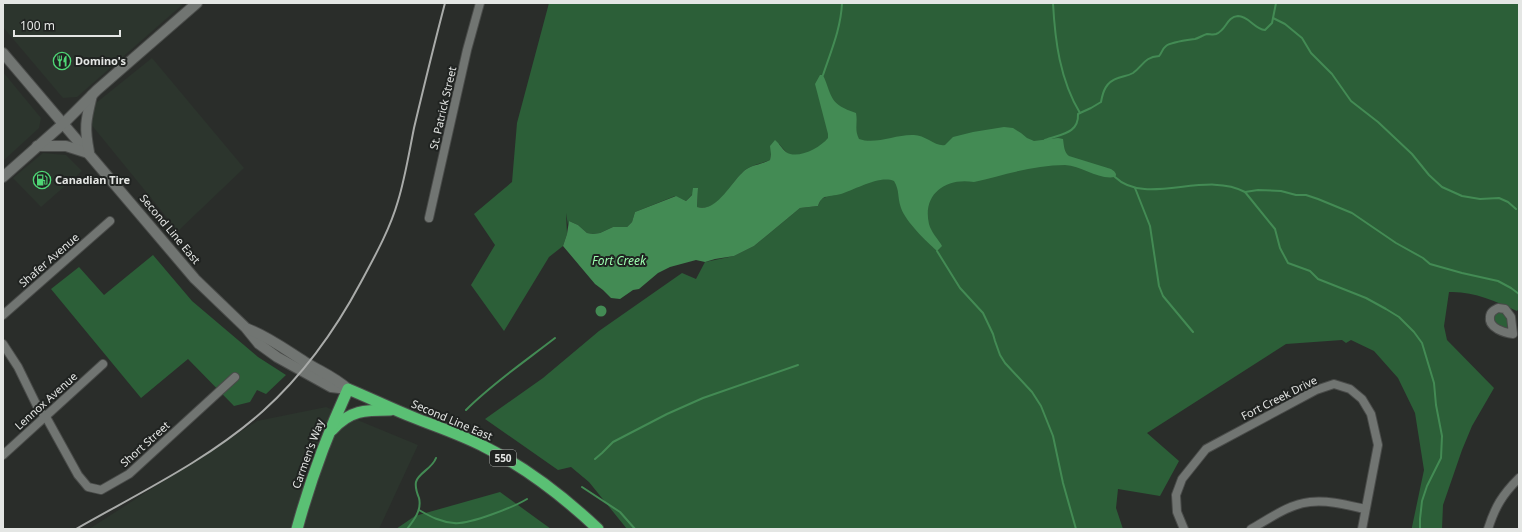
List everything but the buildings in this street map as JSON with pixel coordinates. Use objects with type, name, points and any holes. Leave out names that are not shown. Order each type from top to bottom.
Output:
[{"type":"highway","name":"Second Line East","points":[[348,389],[486,447],[550,488],[598,529]]},
{"type":"highway","name":"Carmen's Way","points":[[296,529],[303,504],[328,434],[348,389]]},
{"type":"highway","points":[[328,434],[338,423],[356,412],[367,410],[395,410]]},
{"type":"main road","points":[[3,177],[64,123],[92,95],[197,3]]},
{"type":"main road","name":"550","points":[[3,52],[64,123]]},
{"type":"main road","points":[[37,146],[66,146],[89,153],[86,122],[92,95]]},
{"type":"main road","name":"Second Line East","points":[[64,123],[195,279],[246,328],[265,336],[307,363],[335,378],[348,389]]},
{"type":"street","name":"St. Patrick Street","points":[[429,218],[467,50],[480,3]]},
{"type":"street","name":"Shafer Avenue","points":[[3,315],[110,221]]},
{"type":"street","name":"Short Street","points":[[3,344],[18,367],[39,410],[46,417],[78,475],[88,487],[101,490],[129,474],[235,377]]},
{"type":"street","name":"Lennox Avenue","points":[[3,455],[103,364]]},
{"type":"street","name":"Fort Creek Drive","points":[[1184,529],[1177,512],[1176,495],[1182,479],[1206,449],[1316,390],[1334,384],[1350,389],[1362,399],[1371,414],[1378,445],[1362,529]]},
{"type":"street","points":[[1488,529],[1499,501],[1519,478]]},
{"type":"street","points":[[1252,529],[1288,508],[1309,502],[1327,501],[1365,509]]},
{"type":"shaded area","points":[[3,3],[181,3],[182,5],[77,97],[63,98],[3,27]]},
{"type":"shaded area","points":[[549,3],[1519,3],[1519,308],[1517,311],[1492,300],[1475,295],[1449,292],[1444,326],[1447,340],[1494,388],[1472,426],[1462,450],[1443,505],[1442,529],[1412,529],[1424,470],[1415,413],[1398,378],[1374,351],[1351,340],[1346,343],[1342,340],[1286,344],[1147,433],[1179,461],[1160,496],[1118,489],[1116,508],[1123,529],[627,529],[589,482],[571,467],[558,470],[485,419],[543,378],[599,331],[682,273],[696,279],[705,262],[734,256],[754,246],[800,208],[818,206],[821,199],[826,197],[779,144],[771,154],[770,160],[745,170],[717,202],[711,206],[704,208],[697,207],[698,188],[686,201],[675,196],[635,212],[632,222],[627,227],[613,227],[600,233],[593,234],[587,233],[578,225],[569,221],[568,225],[566,213],[567,234],[563,246],[549,257],[504,331],[471,285],[495,245],[474,214],[512,182],[517,123]]},
{"type":"shaded area","points":[[152,58],[244,168],[178,231],[90,123],[91,107]]},
{"type":"shaded area","points":[[3,72],[41,118],[39,128],[3,161]]},
{"type":"shaded area","points":[[43,153],[66,155],[82,171],[41,207],[13,178]]},
{"type":"shaded area","points":[[153,255],[192,301],[258,357],[286,375],[266,394],[257,390],[250,402],[234,406],[188,359],[141,398],[51,289],[79,267],[104,295]]},
{"type":"shaded area","points":[[1502,311],[1507,317],[1508,329],[1497,325],[1492,317],[1495,312]]},
{"type":"shaded area","points":[[326,407],[418,445],[379,529],[89,529],[257,421]]},
{"type":"shaded area","points":[[500,492],[551,529],[396,529],[415,516]]},
{"type":"water","name":"Fort Creek","points":[[820,75],[823,75],[836,103],[847,110],[856,113],[859,139],[872,141],[914,135],[945,145],[953,137],[973,132],[1004,127],[1013,128],[1034,141],[1058,138],[1063,139],[1065,151],[1069,156],[1111,169],[1116,176],[1102,177],[1071,166],[1053,165],[1019,171],[974,182],[954,182],[946,185],[938,190],[929,204],[929,224],[942,246],[937,251],[907,219],[901,208],[894,181],[874,181],[841,194],[825,197],[821,200],[818,206],[800,208],[754,246],[734,256],[705,262],[696,260],[670,267],[658,273],[639,289],[633,290],[620,299],[611,298],[595,284],[563,246],[569,221],[578,225],[587,233],[593,234],[600,233],[613,227],[627,227],[632,222],[635,212],[676,196],[686,201],[692,195],[693,188],[698,188],[697,207],[704,208],[710,206],[722,196],[745,170],[770,160],[770,146],[775,140],[786,152],[796,155],[808,152],[820,146],[828,138],[828,134],[815,84]]},
{"type":"water","points":[[599,306],[603,306],[605,307],[605,315],[599,316],[596,313],[596,309]]},
{"type":"waterway","points":[[823,75],[838,30],[842,3]]},
{"type":"waterway","points":[[1053,3],[1055,32],[1063,74],[1073,100],[1080,113]]},
{"type":"waterway","name":"Fort Creek","points":[[1080,113],[1101,102],[1108,84],[1118,78],[1133,73],[1150,58],[1159,56],[1168,45],[1180,41],[1195,39],[1207,34],[1216,34],[1220,32],[1231,19],[1238,16],[1245,18],[1261,29],[1265,30],[1272,23],[1276,3]]},
{"type":"waterway","points":[[1273,18],[1285,24],[1302,38],[1311,53],[1332,74],[1351,101],[1378,122],[1412,154],[1429,175],[1442,187],[1462,196],[1480,199],[1499,198],[1508,202],[1516,209]]},
{"type":"waterway","name":"Fort Creek","points":[[1045,140],[1068,132],[1072,129],[1075,126],[1078,114],[1080,113]]},
{"type":"waterway","points":[[1115,177],[1128,185],[1143,189],[1212,185],[1229,186],[1245,192],[1275,229],[1280,248],[1288,263],[1310,271],[1318,279],[1366,298],[1399,317],[1414,332],[1422,343],[1434,383],[1436,405],[1442,436],[1441,458],[1427,486],[1422,501],[1420,529]]},
{"type":"waterway","points":[[1135,188],[1150,226],[1159,286],[1163,296],[1193,332]]},
{"type":"waterway","points":[[1245,192],[1258,190],[1281,191],[1296,195],[1306,195],[1318,199],[1352,213],[1430,264],[1498,281],[1519,294]]},
{"type":"waterway","points":[[937,251],[960,288],[983,313],[993,334],[1000,355],[1005,363],[1032,392],[1041,406],[1053,436],[1063,483],[1076,529]]},
{"type":"waterway","name":"Fort Creek","points":[[466,410],[498,382],[555,338]]},
{"type":"waterway","points":[[595,459],[613,442],[667,414],[703,398],[798,365]]},
{"type":"waterway","name":"Fort Creek","points":[[407,529],[415,518],[419,507],[420,502],[416,486],[417,479],[434,462],[436,458]]},
{"type":"waterway","points":[[582,487],[620,512],[635,529]]},
{"type":"waterway","points":[[419,510],[440,520],[461,523],[491,515],[527,499]]},
{"type":"railway","points":[[76,529],[172,475],[242,429],[278,397],[292,382],[330,334],[372,262],[395,211],[403,183],[414,128],[445,3]]},
{"type":"place","name":"Domino's","points":[[62,61]]},
{"type":"place","name":"Canadian Tire","points":[[42,180]]}]
